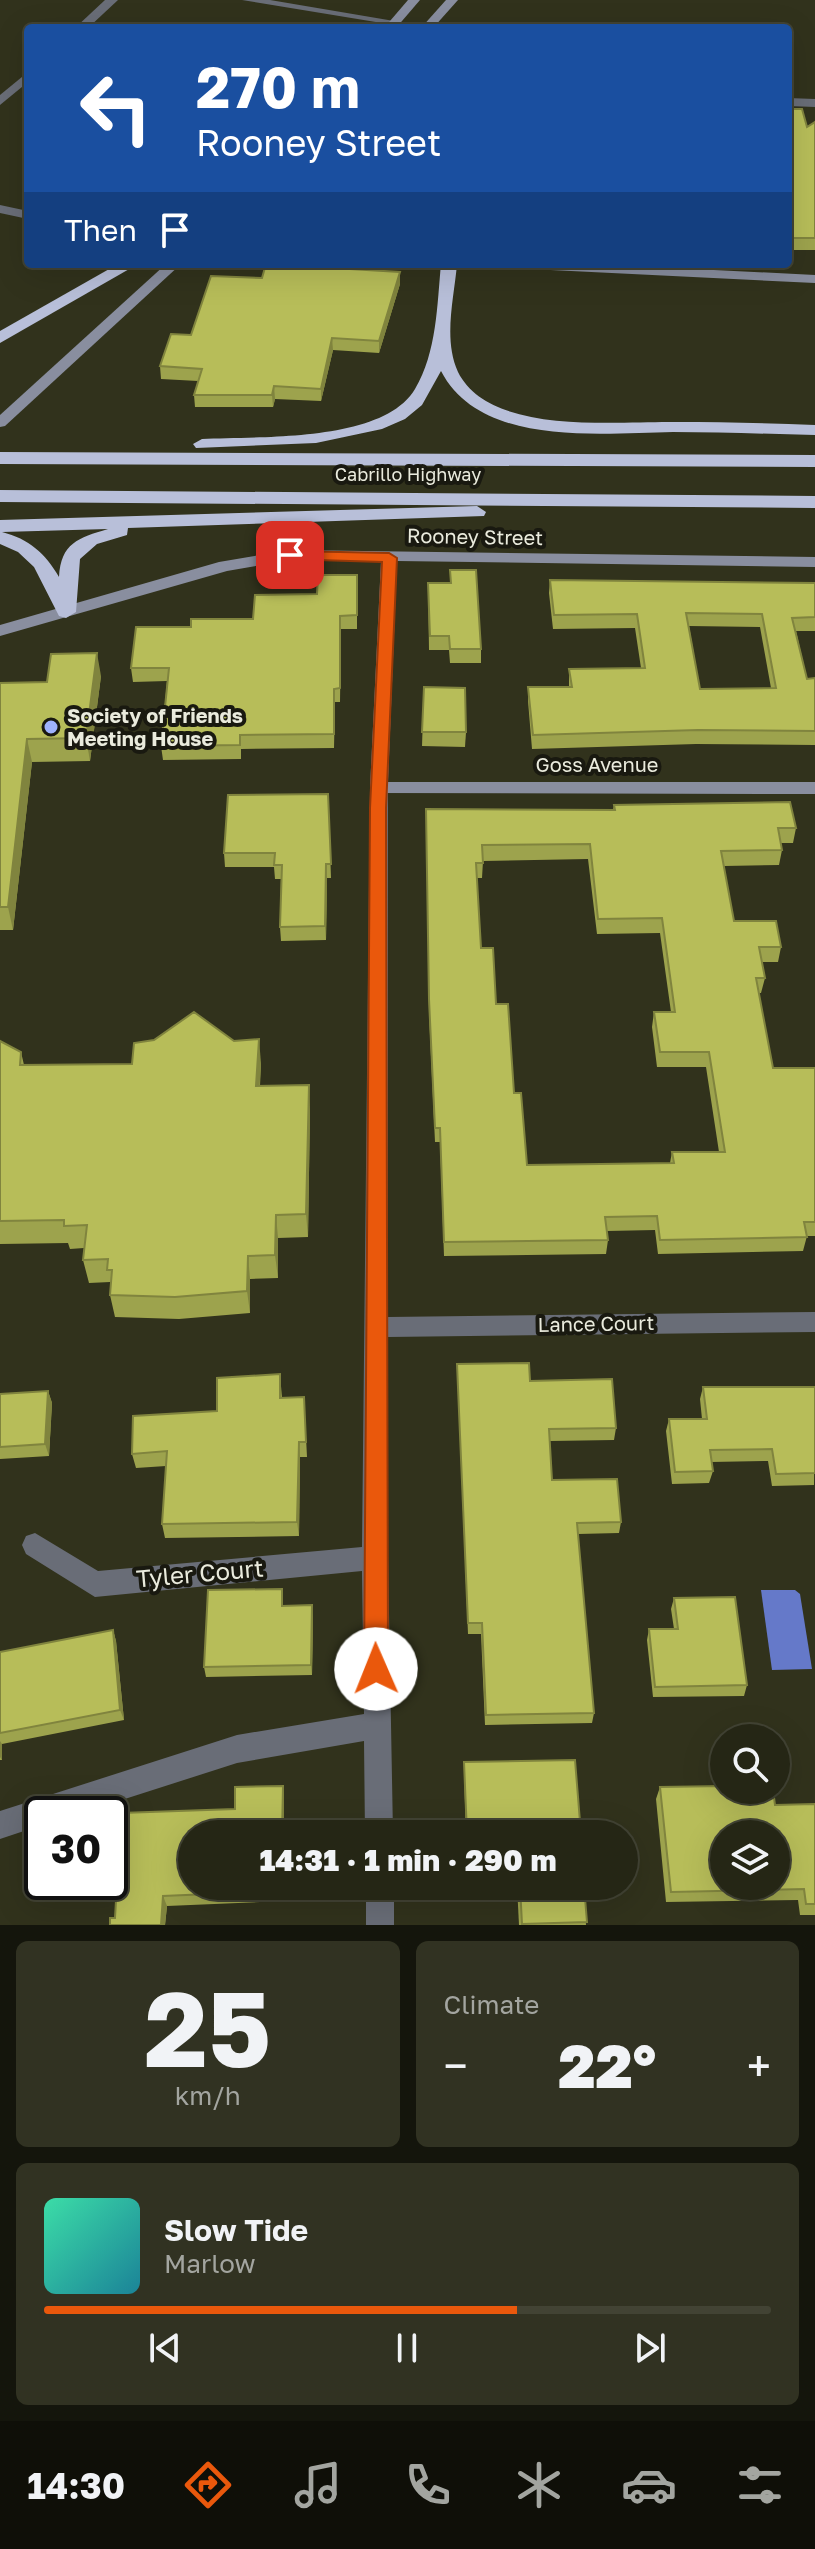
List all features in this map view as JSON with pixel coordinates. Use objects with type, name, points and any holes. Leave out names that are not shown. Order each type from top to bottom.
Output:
[{"type":"highway","points":[[0,338],[123,268]]},
{"type":"highway","points":[[0,458],[322,436],[361,430],[394,418],[415,402],[440,344],[449,268]]},
{"type":"highway","points":[[440,344],[449,370],[460,387],[497,411],[529,421],[580,427],[815,430]]},
{"type":"highway","name":"Cabrillo Highway","points":[[0,458],[815,461]]},
{"type":"highway","name":"Cabrillo Highway","points":[[0,496],[815,502]]},
{"type":"highway","points":[[0,526],[452,513],[641,500]]},
{"type":"highway","points":[[66,612],[70,557],[90,540],[131,529],[230,520]]},
{"type":"highway","points":[[0,537],[29,548],[37,556],[66,612]]},
{"type":"street","points":[[85,24],[112,0]]},
{"type":"street","points":[[248,0],[386,24]]},
{"type":"street","points":[[393,24],[414,0]]},
{"type":"street","points":[[431,24],[452,0]]},
{"type":"street","points":[[0,101],[24,80]]},
{"type":"street","points":[[792,102],[815,103]]},
{"type":"street","points":[[0,209],[24,214]]},
{"type":"street","points":[[2,421],[170,268]]},
{"type":"street","points":[[591,268],[815,279]]},
{"type":"street","name":"Rooney Street","points":[[0,631],[255,560],[290,555],[815,562]]},
{"type":"street","points":[[379,1820],[375,1558],[379,788],[389,558]]},
{"type":"street","name":"Goss Avenue","points":[[379,788],[815,788]]},
{"type":"street","name":"Lance Court","points":[[378,1327],[815,1322]]},
{"type":"street","name":"Tyler Court","points":[[35,1545],[95,1584],[375,1558]]},
{"type":"street","points":[[0,1825],[237,1749],[377,1725]]},
{"type":"street","points":[[380,1900],[380,1925]]},
{"type":"water","points":[[761,1590],[795,1590],[800,1594],[812,1669],[772,1670]]},
{"type":"building","points":[[792,109],[802,109],[807,127],[815,122],[815,238],[792,238]]},
{"type":"building","points":[[265,268],[400,272],[379,341],[332,338],[321,389],[274,386],[272,395],[194,395],[202,369],[160,366],[171,334],[191,335],[211,276],[262,278]]},
{"type":"building","points":[[450,570],[476,570],[481,649],[450,649],[449,636],[430,636],[428,583],[451,583]]},
{"type":"building","points":[[318,575],[357,575],[357,615],[340,616],[340,688],[334,689],[334,734],[240,735],[240,745],[161,746],[169,668],[131,668],[136,627],[191,627],[191,619],[253,619],[255,595],[317,594]]},
{"type":"building","points":[[550,580],[815,583],[815,617],[792,618],[807,679],[815,678],[815,731],[698,730],[533,735],[528,687],[572,687],[569,669],[645,668],[637,614],[554,615]],"holes":[[[686,613],[762,614],[776,688],[700,689]]]},
{"type":"building","points":[[97,653],[86,738],[27,739],[8,907],[0,907],[0,683],[47,682],[51,654]]},
{"type":"building","points":[[424,687],[465,688],[466,732],[422,732]]},
{"type":"building","points":[[328,794],[331,864],[326,864],[325,926],[280,927],[282,865],[274,865],[275,853],[224,853],[228,795]]},
{"type":"building","points":[[790,802],[796,828],[778,828],[782,850],[721,851],[734,921],[776,921],[781,947],[759,947],[765,978],[756,978],[773,1068],[815,1068],[815,1222],[804,1222],[807,1237],[660,1240],[657,1216],[605,1217],[608,1240],[444,1242],[440,1128],[435,1128],[429,999],[426,809],[615,810],[614,805]],"holes":[[[590,844],[598,919],[662,918],[675,1012],[654,1012],[660,1052],[709,1052],[725,1152],[672,1152],[674,1163],[527,1165],[521,1093],[514,1093],[508,1004],[496,1004],[493,948],[481,948],[476,863],[483,863],[482,845]]]},
{"type":"building","points":[[194,1012],[234,1041],[259,1039],[256,1086],[309,1085],[306,1214],[276,1215],[275,1255],[248,1256],[247,1291],[175,1297],[110,1295],[112,1270],[107,1270],[108,1259],[83,1260],[87,1225],[64,1226],[64,1220],[0,1221],[0,1041],[21,1052],[20,1065],[132,1064],[134,1043],[154,1040]]},
{"type":"building","points":[[529,1363],[530,1381],[612,1379],[616,1428],[549,1429],[552,1480],[617,1479],[621,1522],[577,1523],[594,1713],[486,1715],[482,1623],[468,1623],[457,1364]]},
{"type":"building","points":[[280,1374],[280,1398],[304,1397],[306,1442],[299,1442],[297,1522],[162,1524],[167,1451],[132,1454],[133,1416],[217,1411],[217,1378]]},
{"type":"building","points":[[703,1387],[815,1387],[815,1473],[776,1474],[772,1449],[710,1450],[713,1471],[675,1472],[669,1419],[707,1419]]},
{"type":"building","points":[[48,1391],[45,1444],[0,1447],[0,1394]]},
{"type":"building","points":[[282,1589],[282,1606],[312,1605],[311,1665],[204,1667],[208,1590]]},
{"type":"building","points":[[735,1597],[747,1685],[655,1687],[649,1629],[678,1629],[674,1598]]},
{"type":"building","points":[[113,1630],[120,1710],[0,1733],[0,1652]]},
{"type":"building","points":[[575,1760],[580,1820],[466,1820],[464,1762]]},
{"type":"building","points":[[283,1786],[282,1820],[178,1820],[178,1895],[163,1896],[161,1925],[110,1925],[110,1918],[115,1918],[116,1900],[128,1900],[128,1813],[235,1809],[235,1787]]},
{"type":"building","points":[[710,1786],[710,1804],[815,1804],[815,1904],[806,1904],[804,1889],[790,1889],[790,1820],[710,1820],[710,1891],[671,1892],[660,1787]]},
{"type":"building","points":[[521,1900],[585,1900],[587,1922],[522,1924]]},
{"type":"place","name":"Society of Friends Meeting House","points":[[51,727]]},
{"type":"route","points":[[290,555],[389,558],[378,808],[376,1669]]}]
